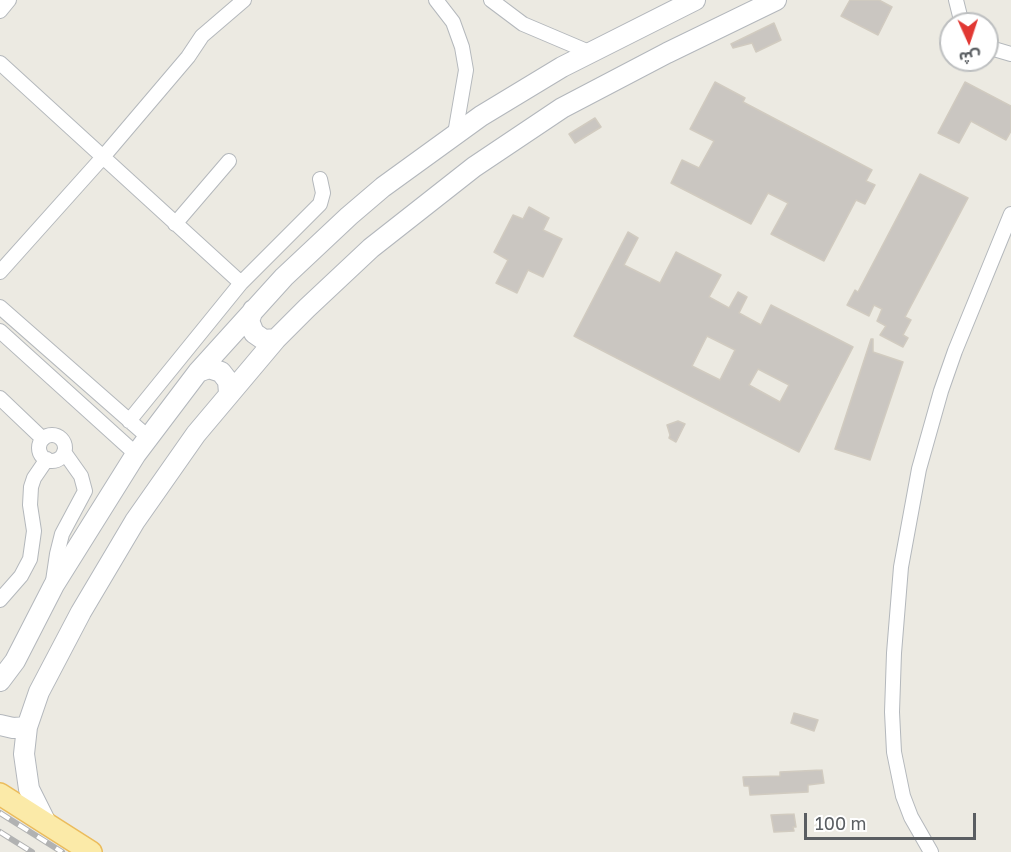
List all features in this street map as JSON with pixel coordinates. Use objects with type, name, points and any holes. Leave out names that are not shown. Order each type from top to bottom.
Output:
[{"type":"main road","points":[[0,681],[15,661],[54,585],[148,437],[198,372],[253,310],[300,262],[383,187],[455,134],[525,88],[590,52],[695,0]]},
{"type":"main road","points":[[46,823],[36,806],[25,772],[24,754],[27,727],[39,692],[107,566],[164,477],[229,393],[276,339],[322,292],[371,248],[474,167],[562,108],[776,0]]},
{"type":"main road","points":[[253,310],[249,321],[254,333],[264,340],[276,339]]},
{"type":"main road","points":[[198,372],[210,368],[221,372],[228,381],[229,393]]},
{"type":"main road","points":[[0,726],[27,727]]},
{"type":"main road","points":[[0,794],[91,852]]},
{"type":"street","points":[[0,11],[9,0]]},
{"type":"street","points":[[0,272],[103,157],[188,57],[202,36],[244,0]]},
{"type":"street","points":[[436,0],[453,22],[462,47],[466,70],[455,134]]},
{"type":"street","points":[[490,0],[523,24],[590,52]]},
{"type":"street","points":[[0,63],[241,283]]},
{"type":"street","points":[[175,224],[229,161]]},
{"type":"street","points":[[129,421],[241,283],[320,204],[323,193],[320,178]]},
{"type":"street","points":[[931,852],[911,817],[903,796],[894,752],[892,712],[894,653],[901,567],[919,469],[941,391],[959,340],[1011,214]]},
{"type":"street","points":[[0,307],[148,437]]},
{"type":"street","points":[[0,331],[136,454]]},
{"type":"street","points":[[86,410],[99,395]]},
{"type":"street","points":[[0,398],[43,439]]},
{"type":"street","points":[[43,439],[50,436],[58,437],[64,443],[64,452],[81,476],[85,491],[62,534],[57,554],[54,585]]},
{"type":"street","points":[[43,439],[40,450],[47,459],[55,460],[64,452]]},
{"type":"street","points":[[0,600],[21,576],[30,559],[34,531],[30,505],[31,487],[34,478],[47,459]]},
{"type":"building","points":[[850,0],[879,0],[892,7],[878,35],[841,16]]},
{"type":"building","points":[[774,23],[781,40],[756,52],[752,43],[733,48],[731,44]]},
{"type":"building","points":[[715,82],[745,98],[743,102],[872,170],[866,181],[875,185],[865,204],[856,200],[824,261],[771,234],[788,203],[768,193],[751,224],[671,183],[682,160],[699,168],[714,141],[690,129]]},
{"type":"building","points":[[965,82],[1011,106],[1011,131],[1006,140],[971,121],[959,143],[938,133]]},
{"type":"building","points":[[595,118],[601,127],[575,143],[569,134]]},
{"type":"building","points":[[920,174],[968,198],[905,317],[911,320],[903,335],[908,338],[903,347],[880,335],[886,326],[877,321],[882,309],[874,305],[869,316],[847,305],[855,290],[858,292]]},
{"type":"building","points":[[529,207],[549,218],[543,230],[562,239],[543,277],[528,270],[517,293],[496,283],[508,260],[494,252],[513,215],[523,219]]},
{"type":"building","points":[[628,232],[638,238],[624,265],[660,283],[676,252],[721,275],[709,297],[729,308],[738,292],[747,297],[739,313],[761,325],[771,305],[853,347],[799,452],[574,336]],"holes":[[[707,336],[735,350],[720,380],[692,366]],[[758,369],[789,385],[780,402],[749,385]]]},
{"type":"building","points":[[871,339],[873,339],[873,352],[903,362],[870,460],[835,449]]},
{"type":"building","points":[[678,421],[685,424],[676,442],[669,438],[667,425]]},
{"type":"building","points":[[794,713],[818,720],[814,731],[791,723]]},
{"type":"building","points":[[822,770],[824,783],[808,785],[808,792],[750,795],[749,786],[744,786],[743,777],[780,776],[780,772]]},
{"type":"building","points":[[794,814],[796,827],[793,827],[794,831],[774,832],[771,815]]},
{"type":"railway","points":[[0,813],[62,852]]},
{"type":"railway","points":[[0,832],[32,852]]}]
